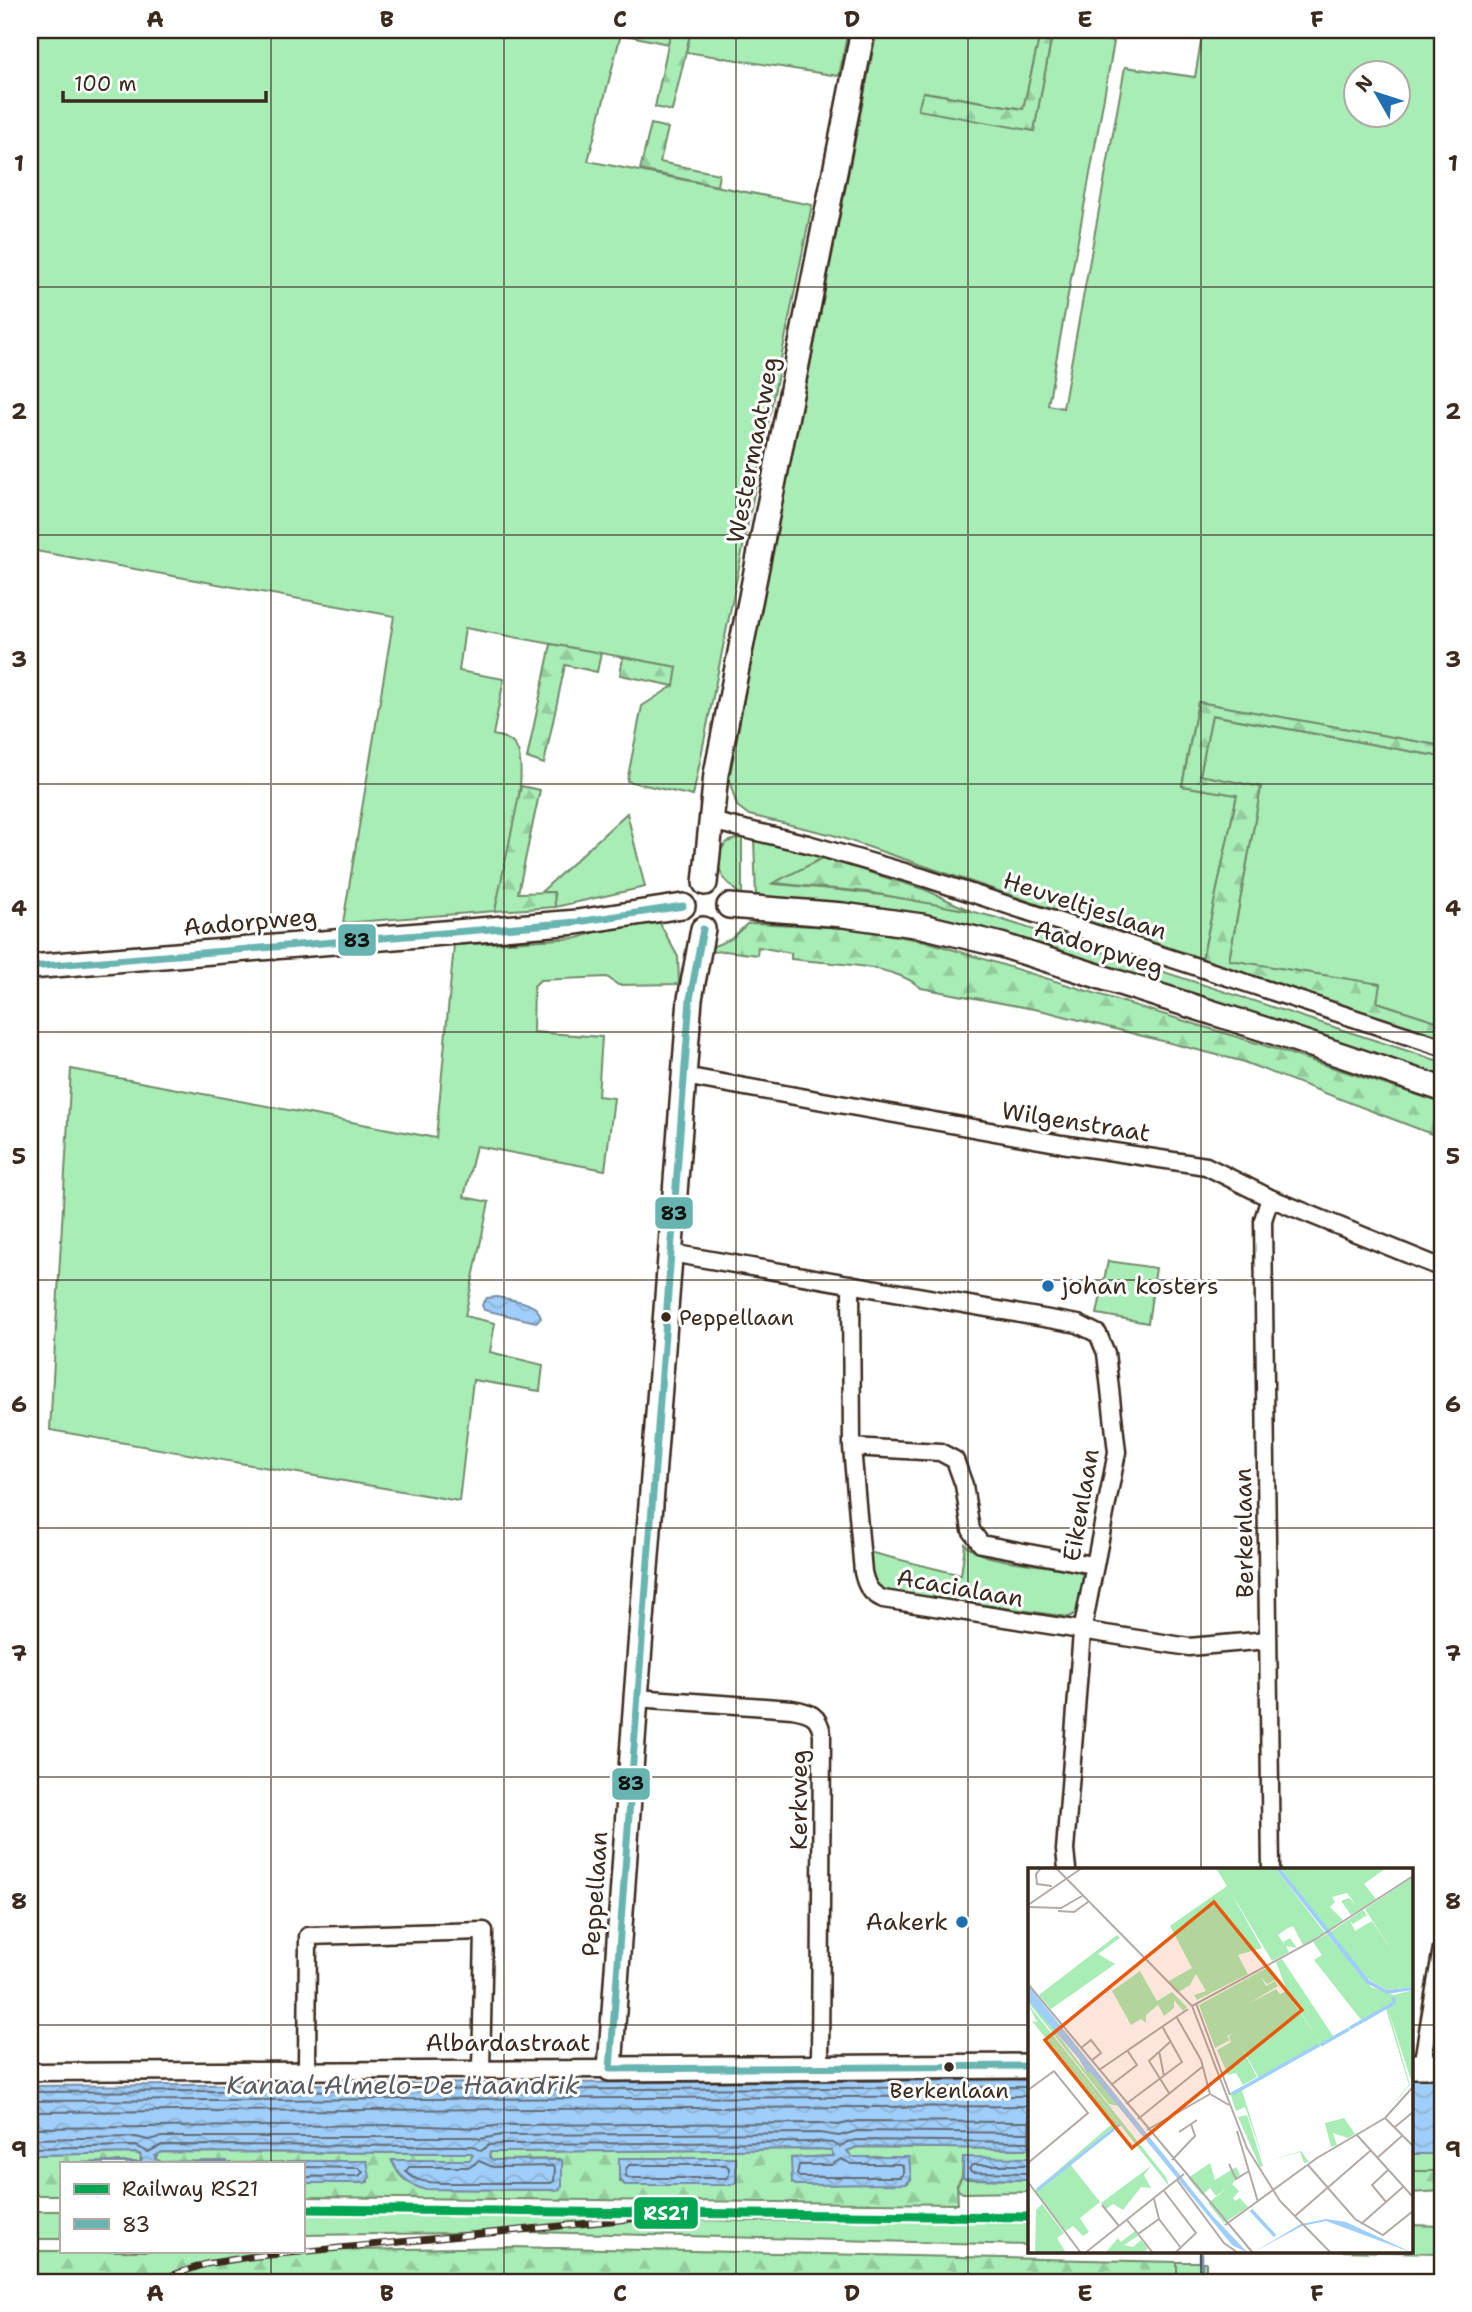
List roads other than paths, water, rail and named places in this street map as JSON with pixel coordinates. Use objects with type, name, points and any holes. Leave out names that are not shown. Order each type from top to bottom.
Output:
[{"type":"street","name":"Westermaatweg","points":[[705,883],[716,774],[863,30]]},
{"type":"street","name":"Heuveltjeslaan","points":[[710,821],[808,844],[925,878],[1442,1047]]},
{"type":"street","points":[[705,883],[717,886],[726,894],[729,906],[721,923],[703,929],[692,925],[682,906],[689,890],[705,883]]},
{"type":"street","name":"Aadorpweg","points":[[30,967],[577,922],[682,906]]},
{"type":"street","name":"Aadorpweg","points":[[729,906],[843,915],[922,926],[1001,945],[1442,1089]]},
{"type":"street","name":"Peppellaan","points":[[610,2069],[690,999],[703,929]]},
{"type":"street","name":"Wilgenstraat","points":[[684,1076],[1062,1144],[1206,1166],[1270,1198],[1442,1268]]},
{"type":"street","name":"Berkenlaan","points":[[1270,1198],[1263,1220],[1271,1868]]},
{"type":"street","name":"Eikenlaan","points":[[671,1253],[1078,1324],[1098,1334],[1107,1353],[1117,1452],[1082,1632],[1065,1850],[1067,1868]]},
{"type":"street","name":"Acacialaan","points":[[850,1284],[852,1447],[863,1572],[866,1585],[874,1595],[883,1599],[1082,1632],[1189,1647],[1268,1640]]},
{"type":"street","points":[[852,1447],[940,1452],[955,1460],[964,1485],[971,1530],[981,1544],[1093,1565]]},
{"type":"street","name":"Kerkweg","points":[[636,1698],[792,1709],[809,1713],[820,1722],[820,2067]]},
{"type":"street","points":[[307,2070],[308,1936],[484,1931],[481,2070]]},
{"type":"street","points":[[1425,2066],[1419,2038],[1442,1948]]},
{"type":"street","name":"Albardastraat","points":[[30,2072],[1028,2066]]},
{"type":"water","points":[[497,1297],[530,1305],[539,1312],[541,1318],[536,1322],[484,1310],[482,1305],[487,1298]]},
{"type":"water","points":[[1442,2077],[1442,2154],[1412,2154],[1412,2078]]},
{"type":"water","name":"Kanaal Almelo-De Haandrik","points":[[1028,2080],[1028,2149],[857,2147],[847,2151],[852,2157],[909,2157],[911,2179],[906,2184],[796,2185],[792,2183],[791,2158],[834,2156],[831,2150],[490,2152],[489,2157],[493,2160],[562,2160],[562,2186],[558,2190],[423,2189],[404,2178],[392,2160],[470,2160],[473,2155],[162,2152],[155,2156],[155,2159],[161,2162],[140,2162],[140,2154],[136,2153],[30,2155],[30,2086]]},
{"type":"water","points":[[963,2157],[1028,2158],[1028,2180],[963,2178]]},
{"type":"water","points":[[619,2158],[736,2158],[736,2182],[731,2185],[625,2185],[619,2178]]},
{"type":"water","points":[[227,2161],[227,2162],[161,2162]]},
{"type":"water","points":[[367,2161],[370,2177],[365,2183],[304,2183],[304,2162],[286,2162]]},
{"type":"waterway","points":[[1201,2254],[1201,2282]]},
{"type":"railway","points":[[304,2252],[714,2213]]},
{"type":"railway","points":[[152,2282],[206,2264],[299,2252]]},
{"type":"rail line","name":"RS21","points":[[304,2209],[1028,2217]]},
{"type":"place","name":"johan kosters","points":[[1048,1286]]},
{"type":"place","name":"Peppellaan","points":[[666,1317]]},
{"type":"place","name":"Aakerk","points":[[962,1922]]},
{"type":"place","name":"Berkenlaan","points":[[949,2067]]}]
